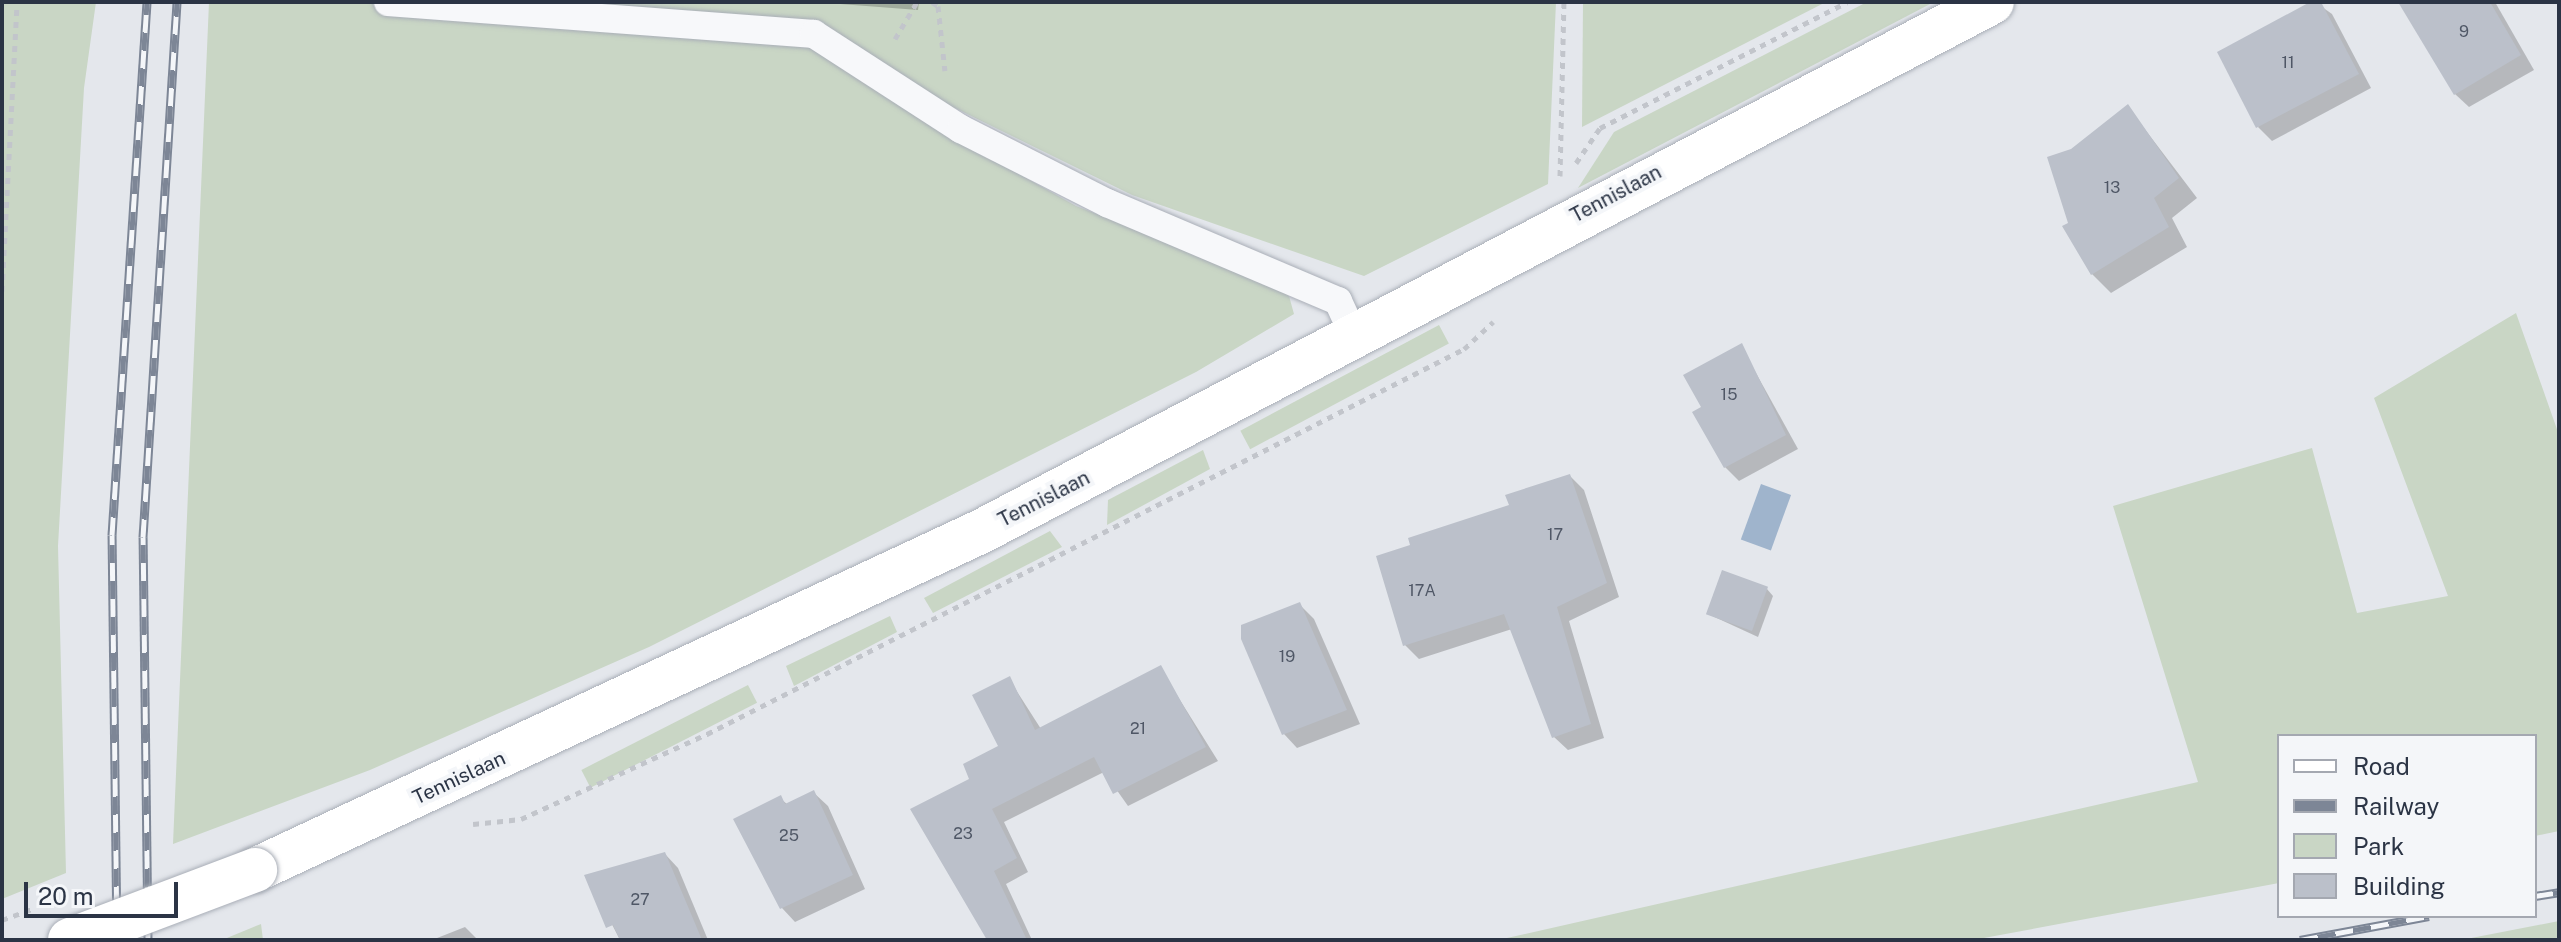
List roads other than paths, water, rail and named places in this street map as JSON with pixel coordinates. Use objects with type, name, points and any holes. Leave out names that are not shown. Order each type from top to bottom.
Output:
[{"type":"street","name":"Tennislaan","points":[[70,940],[255,870],[982,531],[1992,2]]},
{"type":"lane","points":[[388,2],[814,34],[987,142],[1107,203],[1338,301],[1355,338]]},
{"type":"water","points":[[1761,484],[1791,495],[1771,550],[1741,539]]},
{"type":"railway","points":[[117,940],[112,535],[147,2]]},
{"type":"railway","points":[[148,940],[143,537],[177,2]]},
{"type":"railway","points":[[2537,896],[2559,892]]},
{"type":"railway","points":[[2300,940],[2418,918]]}]
